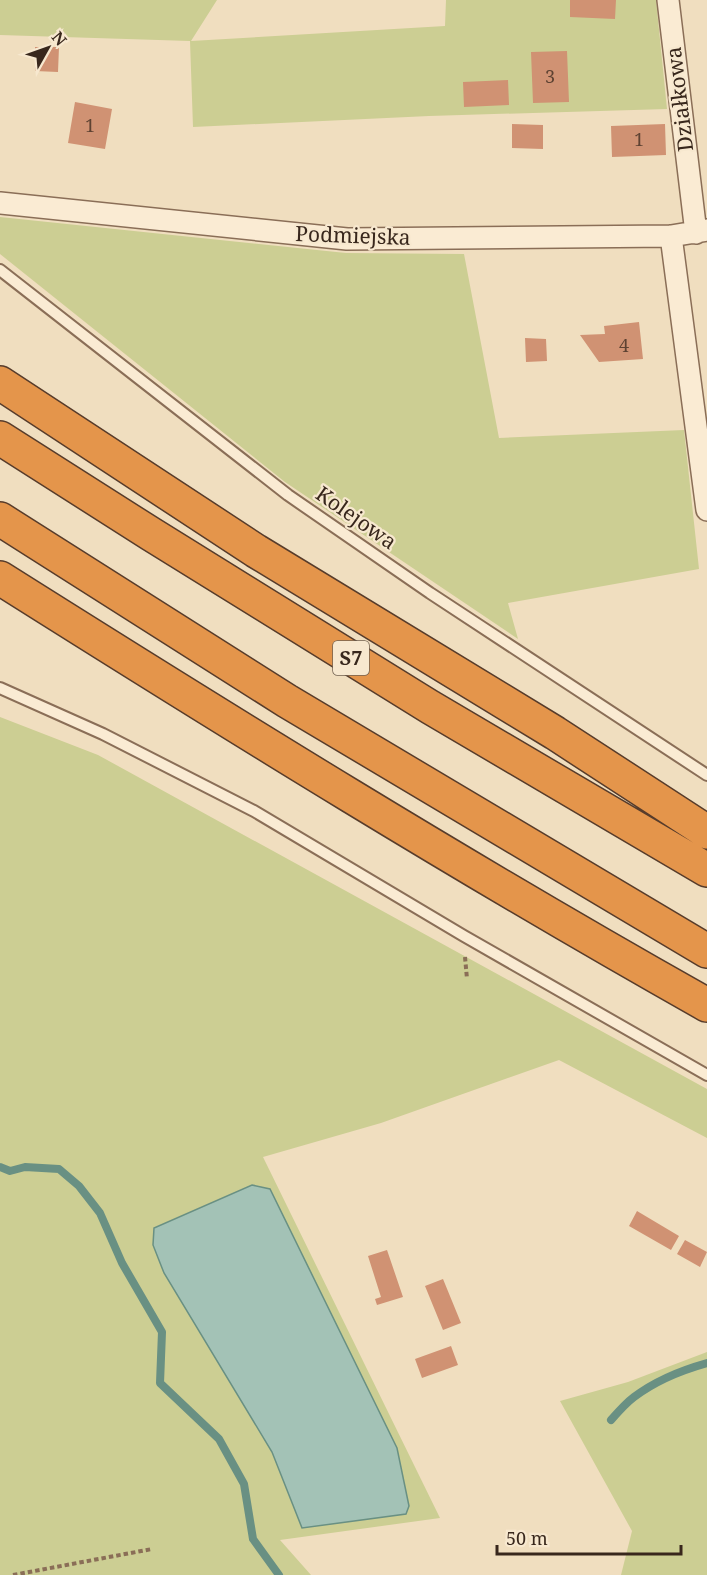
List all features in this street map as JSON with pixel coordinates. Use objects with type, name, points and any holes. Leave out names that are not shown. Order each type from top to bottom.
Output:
[{"type":"highway","points":[[0,383],[256,551],[555,733],[707,832]]},
{"type":"highway","name":"S7","points":[[0,438],[430,707],[707,870]]},
{"type":"highway","points":[[0,519],[287,701],[707,951]]},
{"type":"highway","points":[[0,578],[442,851],[707,1005]]},
{"type":"highway","points":[[0,594],[93,637]]},
{"type":"street","name":"Działkowa","points":[[668,0],[701,232]]},
{"type":"street","name":"Podmiejska","points":[[0,203],[347,239],[671,236],[701,232]]},
{"type":"street","points":[[671,236],[707,510]]},
{"type":"lane","name":"Kolejowa","points":[[0,270],[288,495],[430,593],[707,776]]},
{"type":"lane","points":[[0,688],[103,734],[254,811],[464,936],[707,1075]]},
{"type":"path","points":[[13,1575],[152,1549]]},
{"type":"green space","points":[[0,0],[217,0],[191,41],[445,26],[446,0],[656,0],[667,109],[429,116],[193,127],[190,41],[0,35]]},
{"type":"green space","points":[[0,217],[346,253],[464,254],[499,438],[684,430],[699,569],[508,603],[518,639],[285,482],[0,254]]},
{"type":"green space","points":[[0,717],[98,755],[707,1089],[707,1138],[559,1060],[381,1123],[263,1157],[440,1518],[280,1540],[311,1575],[0,1575]]},
{"type":"green space","points":[[707,1352],[707,1575],[621,1575],[632,1531],[560,1401],[628,1382]]},
{"type":"shaded area","points":[[252,1185],[270,1189],[397,1448],[409,1506],[406,1514],[302,1528],[272,1452],[164,1273],[153,1245],[154,1228]]},
{"type":"building","points":[[570,0],[616,0],[615,19],[570,17]]},
{"type":"building","points":[[35,47],[59,47],[58,72],[35,71]]},
{"type":"building","points":[[567,51],[569,102],[533,103],[531,52]]},
{"type":"building","points":[[508,80],[509,105],[464,107],[463,82]]},
{"type":"building","points":[[75,102],[112,109],[105,149],[68,143]]},
{"type":"building","points":[[512,124],[543,125],[543,149],[512,148]]},
{"type":"building","points":[[665,124],[666,155],[612,157],[611,126]]},
{"type":"building","points":[[639,322],[643,359],[599,362],[580,335],[605,334],[604,326]]},
{"type":"building","points":[[525,338],[546,339],[547,361],[526,362]]},
{"type":"building","points":[[637,1211],[679,1236],[671,1250],[629,1226]]},
{"type":"building","points":[[685,1240],[707,1252],[700,1267],[677,1254]]},
{"type":"building","points":[[387,1250],[403,1297],[377,1305],[375,1299],[381,1297],[368,1256]]},
{"type":"building","points":[[443,1279],[461,1323],[443,1330],[425,1286]]},
{"type":"building","points":[[451,1346],[458,1365],[422,1378],[415,1359]]},
{"type":"waterway","points":[[0,1167],[10,1171],[25,1167],[59,1169],[79,1186],[100,1213],[122,1263],[162,1332],[160,1383],[219,1439],[244,1484],[253,1539],[279,1575]]},
{"type":"waterway","points":[[611,1420],[642,1391],[678,1373],[707,1363]]}]
